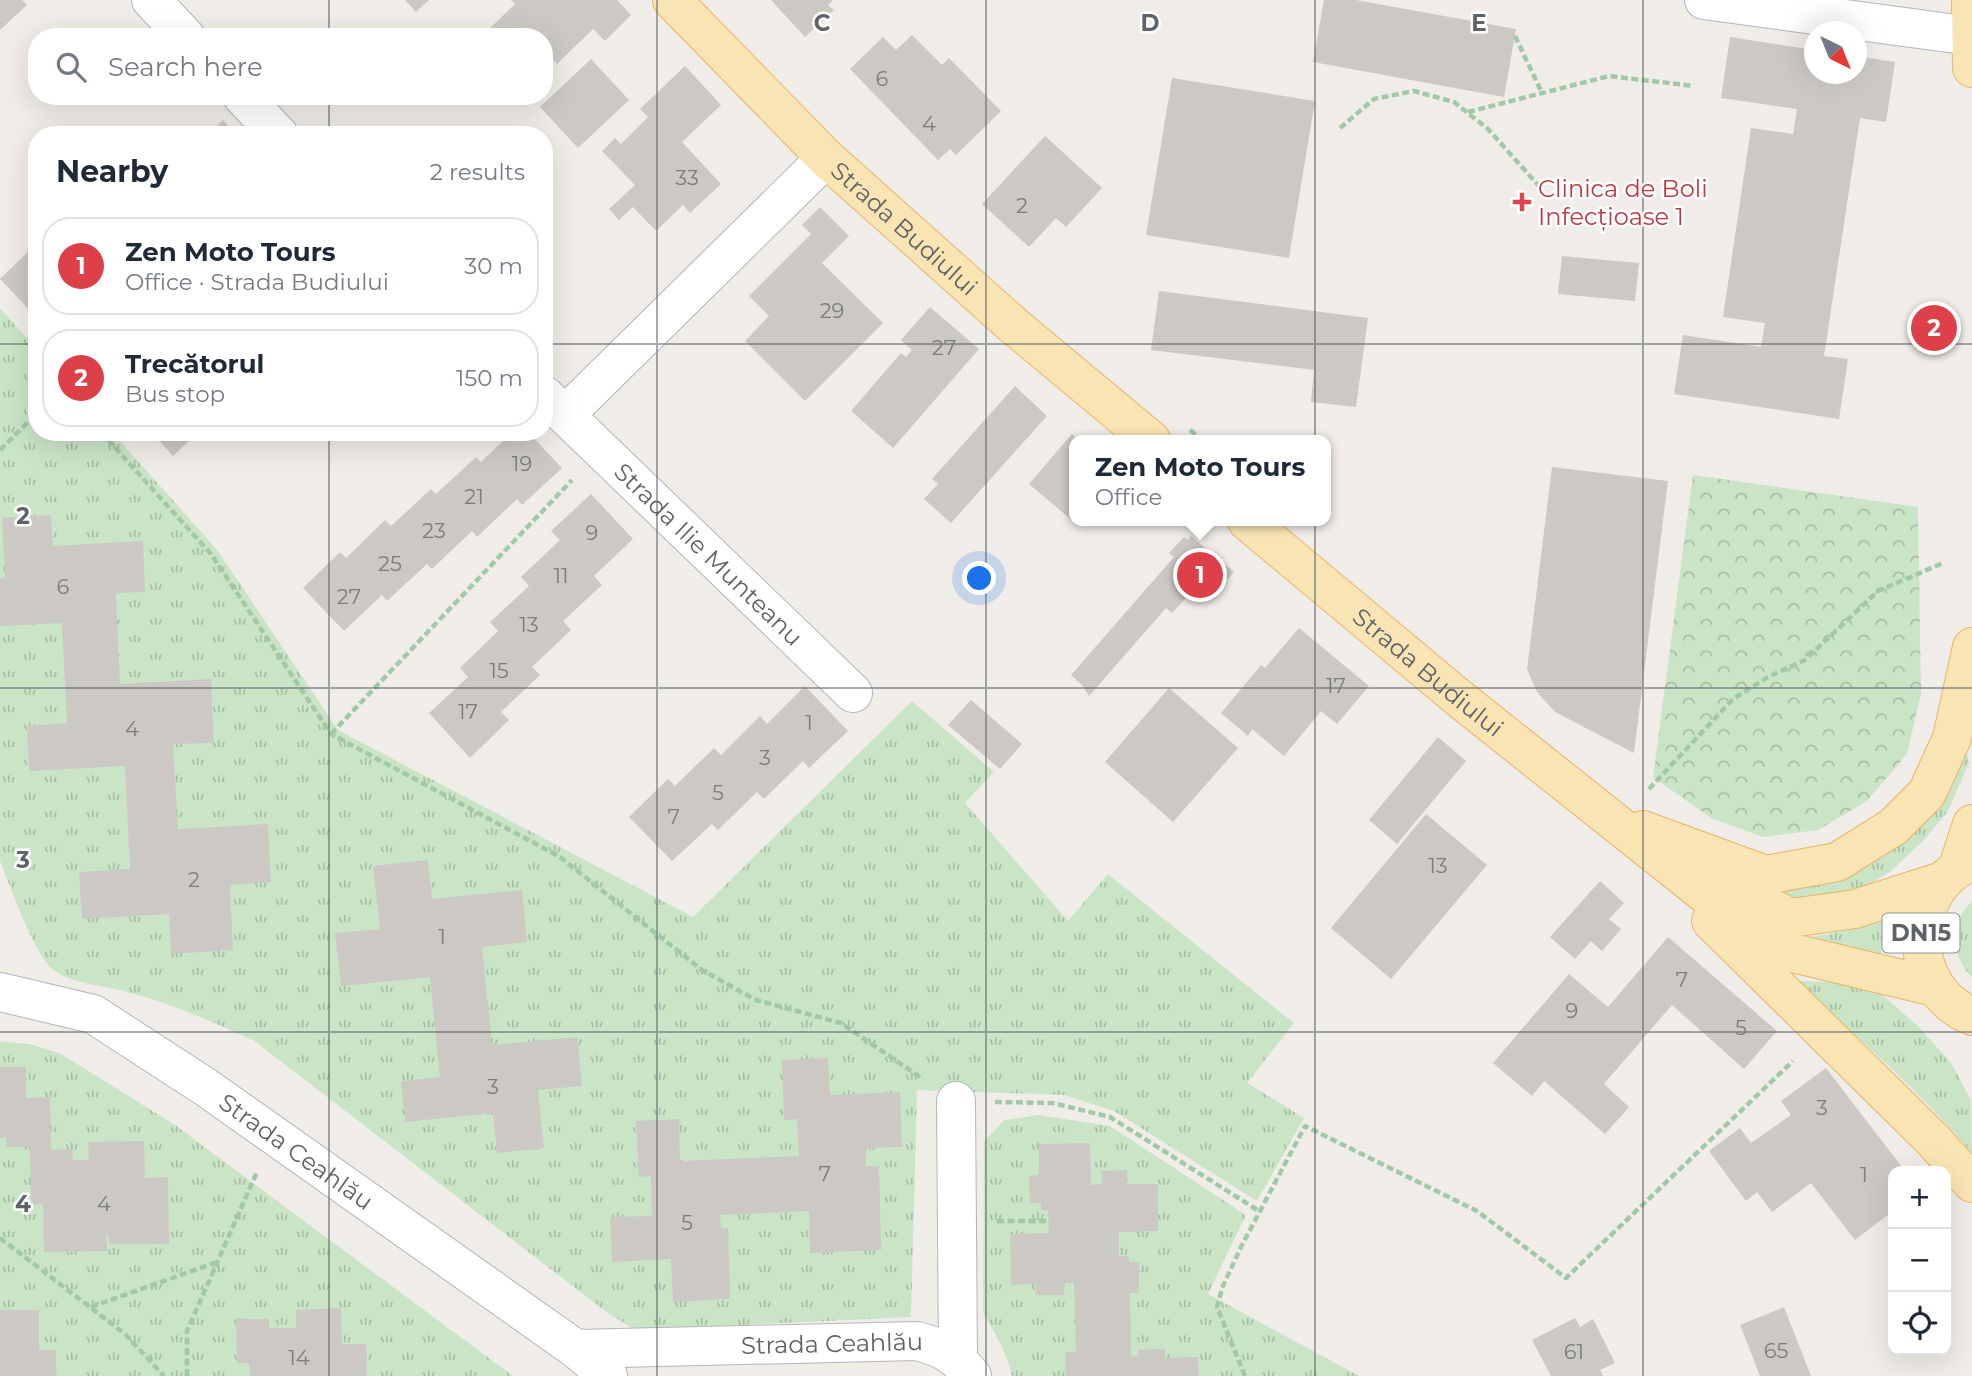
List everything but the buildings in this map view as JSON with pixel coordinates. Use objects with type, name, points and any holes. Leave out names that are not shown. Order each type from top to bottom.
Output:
[{"type":"main road","name":"Strada Budiului","points":[[672,0],[826,158],[1013,325],[1146,435]]},
{"type":"main road","name":"Strada Budiului","points":[[1253,526],[1460,699],[1720,905],[1793,953],[1959,1013]]},
{"type":"main road","points":[[1612,819],[1766,875],[1837,862],[1893,827],[1927,793],[1952,738],[1972,647]]},
{"type":"main road","name":"Strada Budiului","points":[[1612,819],[1731,888],[1791,918],[1855,908],[1957,869]]},
{"type":"main road","points":[[1612,819],[1672,883],[1933,1140],[1972,1182]]},
{"type":"main road","name":"DN15","points":[[1959,1013],[1922,956],[1922,922],[1957,869],[1972,824]]},
{"type":"street","points":[[151,0],[177,28]]},
{"type":"street","points":[[1704,0],[1971,35]]},
{"type":"street","points":[[251,105],[270,126]]},
{"type":"street","name":"Strada Ilie Munteanu","points":[[826,158],[555,405],[853,693]]},
{"type":"street","name":"Strada Ceahlău","points":[[0,992],[93,1014],[207,1088],[576,1349],[608,1376]]},
{"type":"street","name":"Strada Ceahlău","points":[[956,1101],[957,1221],[965,1367]]},
{"type":"street","name":"Strada Ceahlău","points":[[576,1349],[917,1341],[939,1347],[965,1367]]},
{"type":"path","points":[[1515,36],[1542,93]]},
{"type":"path","points":[[1467,112],[1609,76],[1694,86]]},
{"type":"path","points":[[1340,128],[1374,99],[1414,91],[1454,102],[1488,129],[1539,186]]},
{"type":"path","points":[[0,450],[28,422]]},
{"type":"path","points":[[109,441],[211,554],[331,734],[560,857],[702,970],[756,1000],[841,1023],[956,1101],[1053,1103],[1110,1117],[1259,1211]]},
{"type":"path","points":[[331,734],[602,449]]},
{"type":"path","points":[[1644,794],[1732,699],[1768,677],[1805,660],[1878,591],[1944,562]]},
{"type":"path","points":[[1245,1376],[1217,1307],[1222,1288],[1259,1211],[1305,1126],[1477,1211],[1566,1278],[1802,1052]]},
{"type":"path","points":[[187,1376],[187,1331],[258,1168]]},
{"type":"path","points":[[957,1221],[1048,1221]]},
{"type":"path","points":[[0,1238],[125,1334],[164,1376]]},
{"type":"path","points":[[90,1308],[217,1262]]},
{"type":"green space","points":[[0,308],[28,339],[28,441],[120,441],[218,551],[338,730],[693,917],[912,701],[994,772],[965,803],[1068,921],[1108,874],[1294,1023],[1247,1083],[1304,1118],[1257,1201],[1114,1111],[1064,1095],[917,1090],[911,1317],[635,1330],[605,1311],[253,1040],[191,1013],[118,990],[81,982],[55,971],[31,936],[0,861]]},
{"type":"green space","points":[[1693,475],[1918,507],[1921,693],[1907,754],[1867,801],[1818,830],[1763,837],[1711,818],[1653,777]]},
{"type":"green space","points":[[1965,746],[1969,763],[1948,811],[1923,841],[1890,872],[1852,894],[1788,905],[1774,891],[1852,875],[1897,842]]},
{"type":"green space","points":[[1972,901],[1972,977],[1960,959],[1955,939],[1960,919]]},
{"type":"green space","points":[[1882,917],[1882,958],[1801,939],[1849,930]]},
{"type":"green space","points":[[1795,981],[1847,982],[1881,994],[1918,1026],[1951,1063],[1971,1100],[1972,1153],[1909,1085]]},
{"type":"green space","points":[[0,1041],[33,1045],[61,1054],[175,1125],[513,1376],[0,1376]]},
{"type":"green space","points":[[1039,1115],[1110,1126],[1246,1215],[1208,1294],[1359,1376],[1012,1376],[1004,1351],[983,1313],[984,1142],[1004,1120]]},
{"type":"place","name":"Clinica de Boli Infecțioase 1","points":[[1522,202]]},
{"type":"place","name":"Trecătorul","points":[[1934,328]]},
{"type":"place","name":"Zen Moto Tours","points":[[1200,575]]}]
